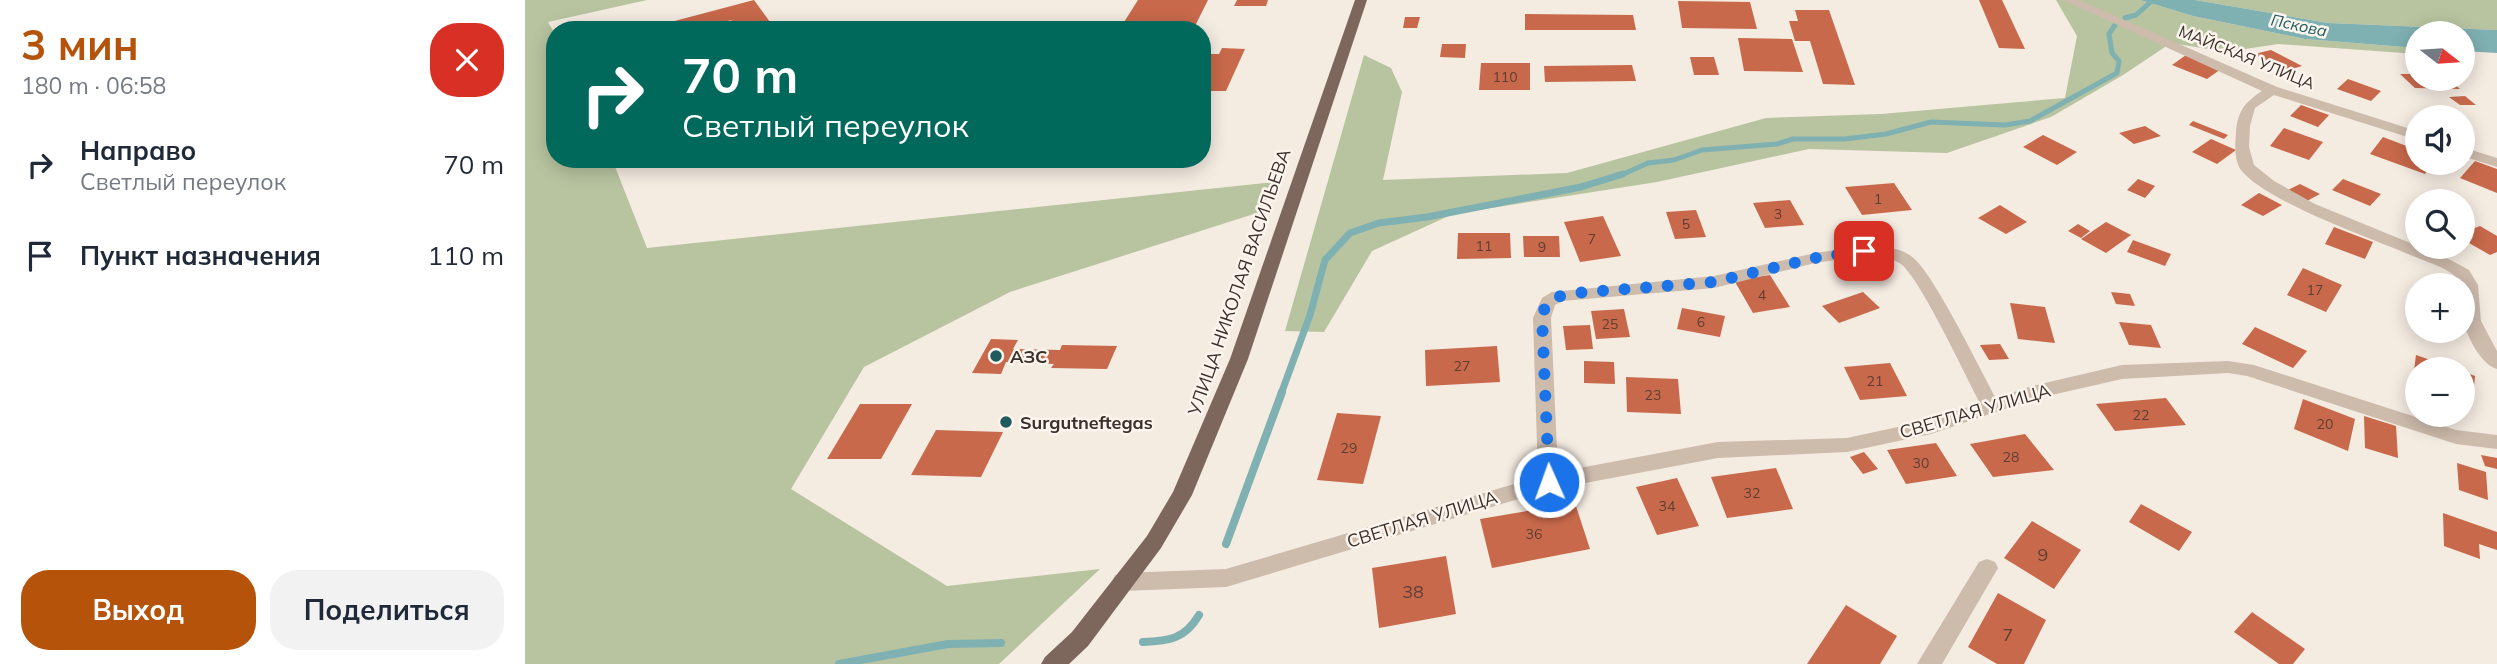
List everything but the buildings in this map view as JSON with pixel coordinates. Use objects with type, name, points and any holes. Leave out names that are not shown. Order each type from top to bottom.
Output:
[{"type":"main road","name":"УЛИЦА НИКОЛАЯ ВАСИЛЬЕВА","points":[[1053,664],[1080,639],[1154,542],[1182,495],[1239,359],[1361,0]]},
{"type":"street","name":"МАЙСКАЯ УЛИЦА","points":[[2069,0],[2272,90],[2405,132]]},
{"type":"street","points":[[2272,90],[2249,106],[2243,126],[2242,147],[2247,167],[2269,184],[2310,207],[2441,262],[2463,274],[2470,285],[2472,321],[2482,344],[2497,363]]},
{"type":"street","points":[[2475,155],[2497,163]]},
{"type":"street","points":[[1549,482],[1542,318],[1548,302],[1558,296],[1714,282],[1815,258],[1864,251],[1894,253],[1909,262],[1929,292],[1991,407]]},
{"type":"street","name":"СВЕТЛАЯ УЛИЦА","points":[[1123,582],[1180,582],[1226,578],[1549,482],[1718,450],[1847,445],[1931,427],[2032,393],[2122,372],[2228,367],[2277,378],[2315,393],[2456,436],[2497,442]]},
{"type":"street","points":[[1929,664],[1987,568]]},
{"type":"green space","points":[[525,0],[647,0],[546,21],[546,168],[616,168],[647,248],[1274,182],[1260,212],[1010,292],[864,367],[791,489],[947,586],[1100,569],[999,664],[525,664]]},
{"type":"green space","points":[[2056,0],[2140,0],[2193,16],[2305,39],[2405,47],[2405,53],[2278,44],[2226,52],[2171,43],[2051,117],[1947,153],[1809,149],[1657,182],[1453,214],[1372,251],[1324,332],[1285,331],[1364,55],[1391,68],[1402,92],[1383,180],[1567,173],[1766,118],[1881,114],[2065,98],[2077,36]]},
{"type":"green space","points":[[2195,0],[2497,0],[2497,30],[2475,29],[2475,21],[2405,21],[2405,26],[2328,23]]},
{"type":"water","name":"Пскова","points":[[2140,0],[2195,0],[2328,23],[2405,26],[2405,47],[2305,39],[2193,16]]},
{"type":"water","points":[[2475,29],[2497,30],[2497,53],[2475,52]]},
{"type":"waterway","points":[[2125,18],[2136,15],[2153,0]]},
{"type":"waterway","points":[[1619,176],[1648,163],[1674,160],[1702,150],[1777,144],[1793,139],[1845,139],[1886,134],[1931,122],[2005,125],[2030,121],[2117,73],[2119,61],[2112,53],[2109,34],[2115,25]]},
{"type":"waterway","points":[[1281,394],[1310,315],[1325,260],[1350,233],[1379,223],[1427,217],[1581,187],[1623,174]]},
{"type":"waterway","points":[[1226,544],[1282,392]]},
{"type":"waterway","points":[[1143,642],[1161,641],[1182,634],[1199,615]]},
{"type":"waterway","points":[[839,664],[948,644],[1001,643]]},
{"type":"place","name":"АЗС","points":[[996,356]]},
{"type":"place","name":"Surgutneftegas","points":[[1006,422]]},
{"type":"route","points":[[1549,482],[1545,338],[1542,318],[1543,308],[1548,302],[1558,296],[1576,293],[1714,282],[1815,258],[1864,251]]}]
